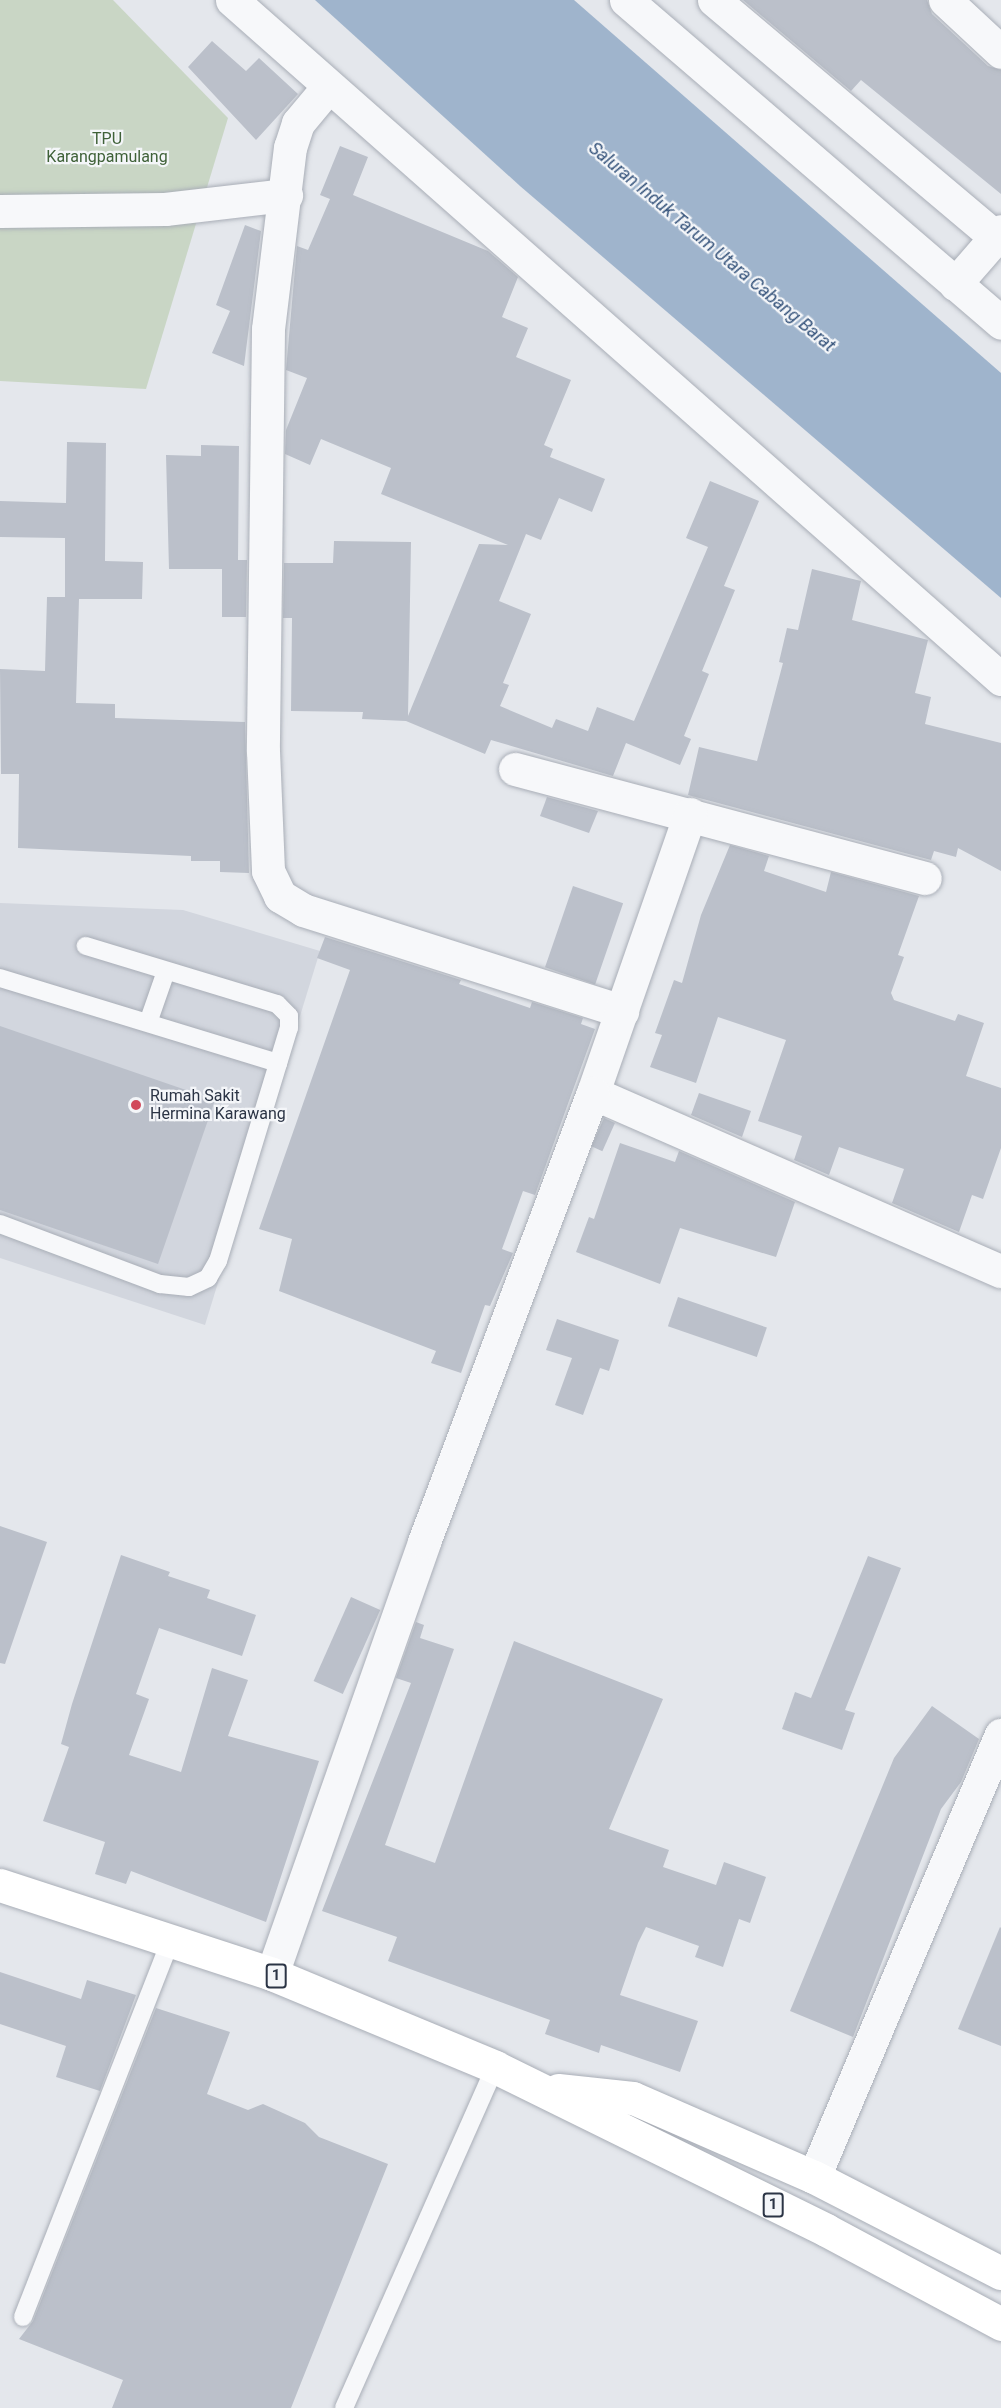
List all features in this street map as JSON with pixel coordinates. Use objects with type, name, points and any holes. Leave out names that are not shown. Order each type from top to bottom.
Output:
[{"type":"main road","name":"1","points":[[0,1885],[272,1974],[495,2067],[544,2089],[1001,2324]]},
{"type":"main road","name":"1","points":[[544,2089],[633,2098],[814,2177],[1001,2273]]},
{"type":"street","points":[[232,0],[1001,679]]},
{"type":"street","points":[[626,0],[1001,323]]},
{"type":"street","points":[[714,0],[998,234],[956,284]]},
{"type":"street","points":[[945,0],[1001,52]]},
{"type":"street","points":[[328,87],[298,123],[268,329],[263,751],[268,871],[280,896],[303,910],[622,1011]]},
{"type":"street","points":[[0,211],[165,209],[286,195]]},
{"type":"street","points":[[515,769],[926,878]]},
{"type":"street","points":[[272,1974],[424,1542],[593,1093],[690,814]]},
{"type":"street","points":[[593,1093],[1001,1271]]},
{"type":"street","points":[[814,2177],[1001,1735]]},
{"type":"lane","points":[[0,1224],[160,1284],[189,1287],[208,1278],[218,1261],[290,1016],[277,1004],[165,974],[86,946]]},
{"type":"lane","points":[[149,1020],[165,974]]},
{"type":"lane","points":[[0,978],[149,1020],[278,1063]]},
{"type":"lane","points":[[23,2317],[170,1942]]},
{"type":"lane","points":[[344,2408],[495,2067]]},
{"type":"shaded area","name":"Rumah Sakit Hermina Karawang","points":[[0,903],[183,910],[320,951],[205,1325],[0,1258]]},
{"type":"green space","name":"TPU Karangpamulang","points":[[0,0],[113,0],[228,118],[146,389],[0,381]]},
{"type":"water","name":"Saluran Induk Tarum Utara Cabang Barat","points":[[315,0],[574,0],[1001,373],[1001,598],[520,186]]},
{"type":"building","points":[[743,0],[927,0],[932,14],[988,66],[1001,70],[1001,194],[861,80],[851,91]]},
{"type":"building","points":[[212,41],[246,71],[259,58],[298,94],[256,140],[188,67]]},
{"type":"building","points":[[340,146],[368,157],[353,195],[488,251],[518,277],[502,317],[528,328],[516,357],[571,380],[544,445],[553,449],[550,457],[605,479],[592,512],[559,498],[541,540],[526,534],[499,601],[531,614],[503,683],[509,685],[500,706],[552,728],[556,719],[588,731],[597,707],[634,721],[708,547],[686,538],[710,481],[759,501],[724,586],[735,590],[702,671],[709,674],[684,736],[691,739],[680,765],[626,743],[613,776],[491,740],[485,754],[406,721],[362,719],[363,712],[291,711],[292,618],[283,618],[284,563],[333,563],[334,541],[411,542],[408,716],[479,544],[508,545],[381,494],[391,468],[321,439],[310,465],[285,454],[286,430],[307,378],[286,370],[297,246],[308,250],[330,199],[320,195]]},
{"type":"building","points":[[245,225],[261,231],[244,366],[212,353],[230,311],[216,305]]},
{"type":"building","points":[[67,442],[106,443],[105,561],[143,562],[142,599],[79,599],[76,703],[115,704],[115,718],[245,722],[249,873],[220,872],[220,861],[191,861],[191,856],[18,848],[19,774],[1,774],[0,669],[45,671],[47,597],[65,597],[65,538],[0,537],[0,501],[66,503]]},
{"type":"building","points":[[201,445],[239,446],[238,560],[247,560],[246,617],[222,617],[222,569],[169,569],[166,455],[201,456]]},
{"type":"building","points":[[812,569],[861,581],[852,620],[928,640],[915,693],[931,697],[925,724],[1001,743],[1001,871],[958,848],[956,857],[934,851],[931,860],[688,795],[699,747],[757,761],[783,663],[779,662],[787,628],[798,630]]},
{"type":"building","points":[[547,797],[598,811],[589,833],[540,816]]},
{"type":"building","points":[[730,845],[769,856],[764,871],[826,892],[831,872],[919,896],[898,955],[904,957],[891,993],[894,1000],[955,1021],[958,1014],[984,1023],[966,1076],[1001,1088],[1001,1148],[983,1199],[972,1195],[959,1232],[892,1203],[904,1169],[839,1147],[829,1175],[794,1160],[802,1136],[758,1121],[786,1040],[718,1017],[696,1083],[650,1067],[662,1035],[655,1033],[674,980],[682,983],[701,915]]},
{"type":"building","points":[[573,886],[623,903],[595,985],[545,967]]},
{"type":"building","points":[[325,937],[461,980],[459,984],[530,1008],[532,1002],[583,1018],[581,1024],[595,1029],[535,1195],[523,1191],[502,1249],[513,1253],[490,1306],[485,1305],[461,1373],[431,1363],[436,1351],[279,1291],[292,1239],[259,1229],[350,970],[317,958]]},
{"type":"building","points":[[0,1026],[215,1100],[158,1264],[0,1210]]},
{"type":"building","points":[[699,1093],[751,1111],[742,1137],[691,1115]]},
{"type":"building","points":[[604,1118],[615,1123],[602,1151],[591,1146]]},
{"type":"building","points":[[620,1143],[675,1162],[679,1151],[795,1202],[776,1257],[680,1228],[660,1284],[576,1252],[589,1217],[594,1219]]},
{"type":"building","points":[[678,1297],[767,1328],[757,1357],[668,1326]]},
{"type":"building","points":[[557,1319],[619,1340],[609,1371],[600,1368],[583,1415],[555,1405],[572,1358],[546,1350]]},
{"type":"building","points":[[0,1526],[47,1542],[5,1664],[0,1663]]},
{"type":"building","points":[[121,1555],[170,1572],[168,1576],[210,1590],[207,1598],[256,1615],[242,1656],[159,1628],[136,1694],[149,1699],[129,1755],[181,1772],[212,1668],[248,1680],[228,1736],[319,1761],[266,1922],[131,1871],[126,1884],[95,1874],[105,1842],[43,1821],[69,1747],[61,1744],[72,1704]]},
{"type":"building","points":[[868,1556],[901,1568],[845,1710],[855,1713],[842,1750],[782,1729],[795,1692],[811,1698]]},
{"type":"building","points":[[351,1597],[380,1610],[343,1694],[314,1681]]},
{"type":"building","points":[[416,1622],[424,1625],[420,1638],[454,1649],[385,1845],[435,1863],[514,1641],[663,1699],[609,1829],[669,1850],[663,1867],[716,1885],[724,1862],[766,1877],[750,1923],[739,1919],[723,1967],[695,1957],[699,1946],[646,1927],[638,1943],[620,1995],[698,2021],[680,2072],[601,2045],[599,2053],[545,2034],[550,2020],[388,1961],[397,1937],[322,1911],[411,1683],[396,1678]]},
{"type":"building","points":[[932,1706],[979,1739],[961,1782],[941,1809],[853,2037],[790,2011],[894,1758]]},
{"type":"building","points":[[1001,1928],[1001,2046],[958,2029]]},
{"type":"building","points":[[0,1972],[81,1999],[87,1980],[136,1995],[100,2091],[56,2077],[66,2046],[0,2024]]},
{"type":"building","points":[[156,2008],[230,2032],[207,2094],[248,2110],[263,2104],[305,2123],[319,2137],[388,2164],[291,2408],[112,2408],[123,2380],[19,2339],[33,2321]]},
{"type":"place","name":"Rumah Sakit Hermina Karawang","points":[[136,1105]]}]
